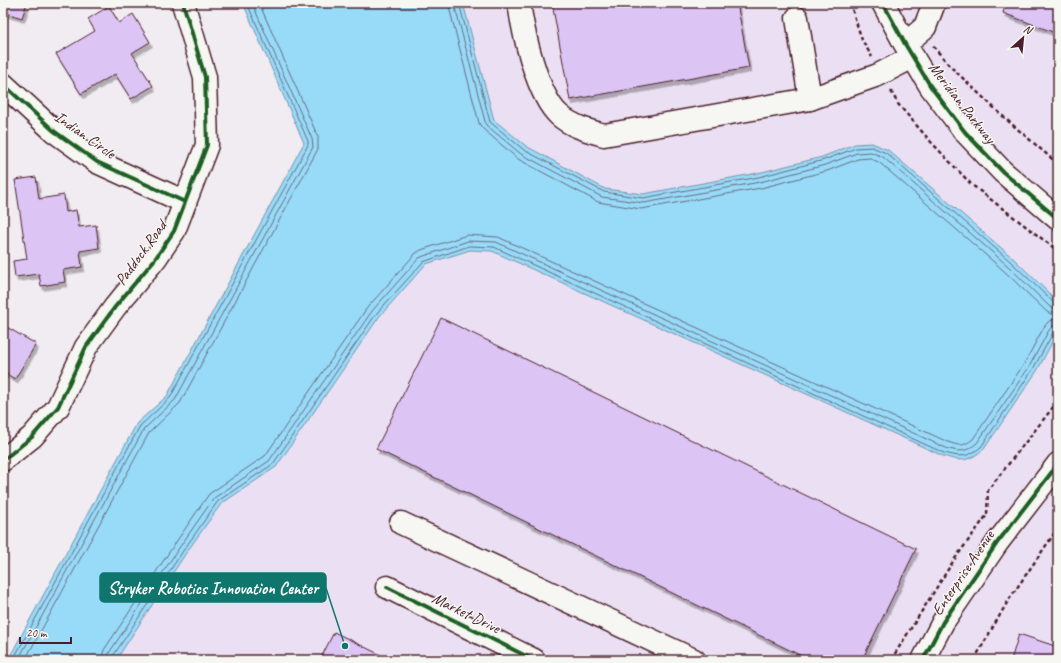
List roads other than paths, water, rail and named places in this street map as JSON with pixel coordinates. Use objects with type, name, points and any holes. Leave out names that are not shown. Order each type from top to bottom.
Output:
[{"type":"street","name":"Paddock Road","points":[[3,460],[32,437],[58,407],[86,347],[115,307],[155,259],[174,231],[207,145],[205,76],[183,3]]},
{"type":"street","points":[[519,3],[522,27],[535,72],[549,103],[559,116],[574,125],[589,132],[604,135],[617,134],[810,99],[881,74],[913,44],[925,27],[934,3]]},
{"type":"street","name":"Meridian Parkway","points":[[883,3],[913,44],[931,87],[965,132],[1003,172],[1058,219]]},
{"type":"street","points":[[797,18],[810,99]]},
{"type":"street","name":"Indian Circle","points":[[3,84],[54,131],[97,162],[185,202]]},
{"type":"street","name":"Enterprise Avenue","points":[[923,660],[943,622],[997,543],[1058,464]]},
{"type":"street","points":[[401,523],[694,660]]},
{"type":"street","name":"Market Drive","points":[[387,587],[534,660]]},
{"type":"water","points":[[243,3],[463,3],[494,120],[526,146],[605,189],[643,194],[758,173],[822,157],[855,144],[872,143],[888,150],[1014,259],[1056,300],[1058,303],[1058,331],[1037,371],[984,449],[969,459],[960,460],[943,456],[492,251],[470,250],[426,264],[379,317],[276,467],[221,504],[186,553],[116,660],[8,660],[137,423],[167,396],[304,143]]},
{"type":"place","name":"Stryker Robotics Innovation Center","points":[[345,646]]}]
